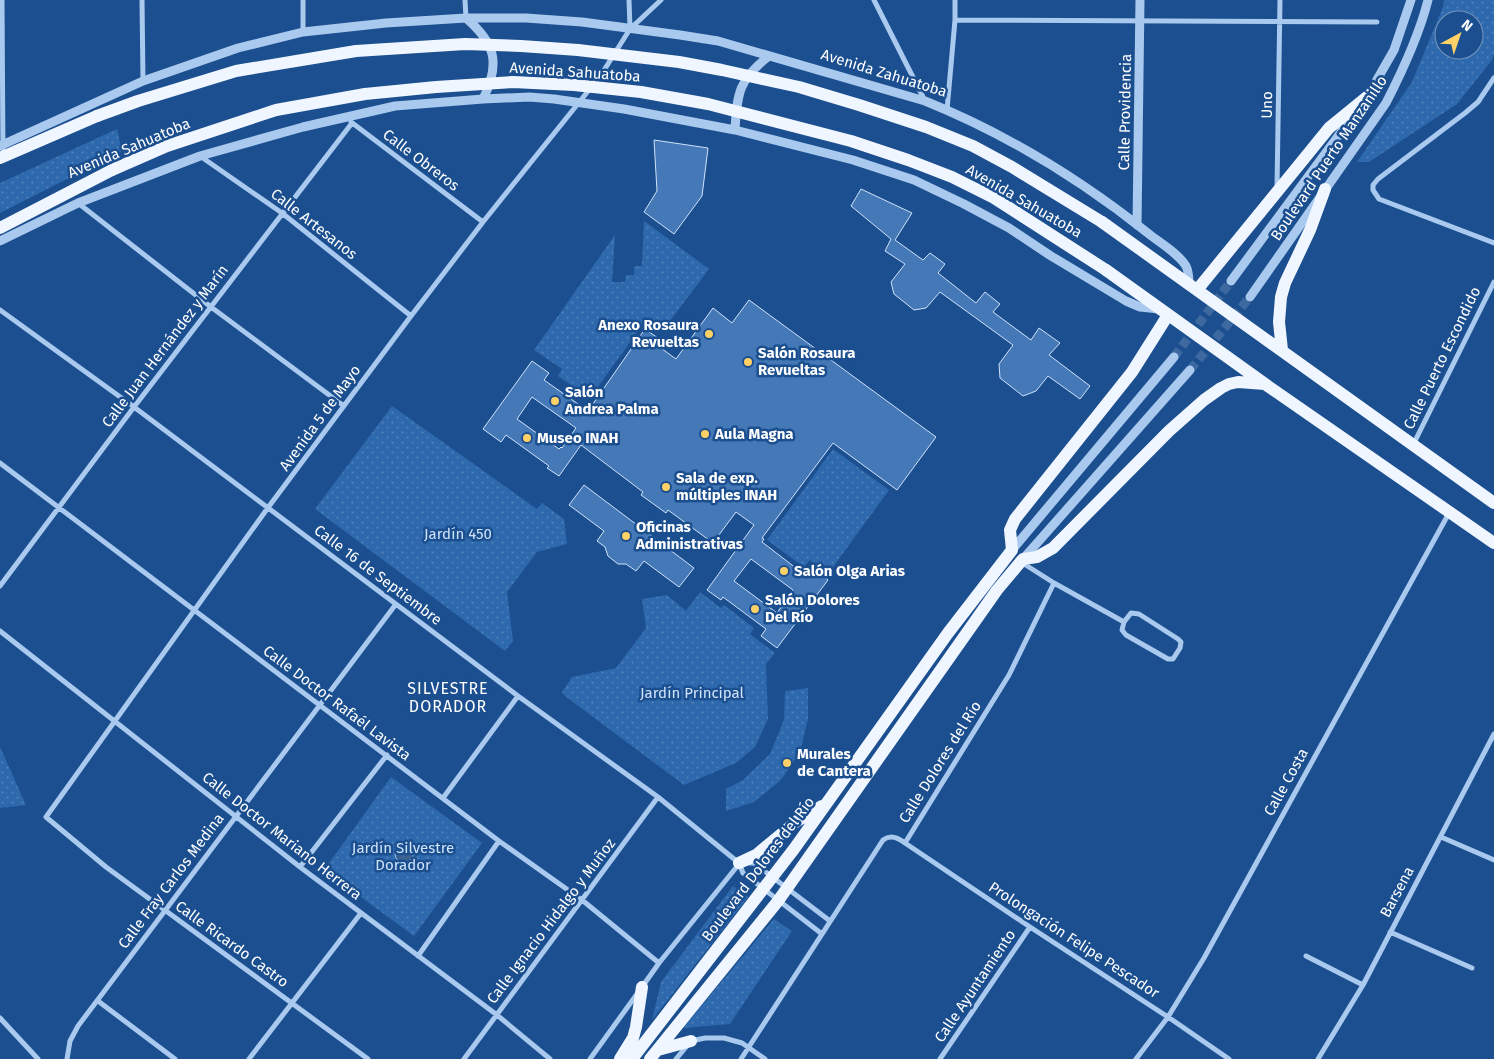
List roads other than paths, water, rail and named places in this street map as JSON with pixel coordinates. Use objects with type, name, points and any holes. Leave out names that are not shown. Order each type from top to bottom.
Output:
[{"type":"main road","name":"Avenida Sahuatoba","points":[[1,151],[138,101],[236,71],[356,51],[465,44],[578,50],[679,62],[799,87],[868,107],[926,127],[973,146],[1012,167],[1102,222],[1494,503]]},
{"type":"main road","name":"Avenida Sahuatoba","points":[[0,228],[112,170],[167,146],[276,110],[365,94],[513,82],[574,85],[641,92],[708,104],[851,141],[952,177],[994,198],[1106,270],[1265,384],[1494,543]]},
{"type":"main road","points":[[1193,288],[1329,128],[1367,97]]},
{"type":"main road","points":[[1282,350],[1279,322],[1281,296],[1285,283],[1310,230],[1325,189]]},
{"type":"main road","points":[[1012,550],[1010,530],[1016,519],[1132,372],[1164,312]]},
{"type":"main road","points":[[654,1055],[788,888],[997,590],[1022,560],[1037,557],[1053,548],[1169,431],[1221,388],[1238,382],[1265,384]]},
{"type":"main road","name":"Boulevard Dolores del Río","points":[[632,1059],[773,877],[948,633],[1012,550]]},
{"type":"main road","points":[[739,863],[756,856],[796,821],[826,804]]},
{"type":"main road","points":[[620,1059],[633,1038],[642,987]]},
{"type":"main road","points":[[654,1055],[691,1041]]},
{"type":"street","points":[[2,0],[1,151],[143,82],[238,48],[303,32],[386,23],[466,18],[526,18],[582,22],[630,29],[629,0]]},
{"type":"street","points":[[142,0],[143,82]]},
{"type":"street","points":[[303,0],[303,32]]},
{"type":"street","points":[[465,0],[466,18],[485,37],[491,48],[493,74],[483,99]]},
{"type":"street","name":"Avenida 5 de Mayo","points":[[54,806],[267,509],[410,316],[601,75],[630,29],[661,0]]},
{"type":"street","points":[[874,0],[925,101]]},
{"type":"street","points":[[947,110],[955,0]]},
{"type":"street","name":"Calle Providencia","points":[[1137,225],[1140,0]]},
{"type":"street","name":"Uno","points":[[1277,190],[1280,0]]},
{"type":"street","name":"Boulevard Puerto Manzanillo","points":[[1231,281],[1367,97],[1394,50],[1411,0]]},
{"type":"street","name":"Boulevard Puerto Manzanillo","points":[[1250,296],[1390,95],[1400,77],[1419,31],[1428,0]]},
{"type":"street","points":[[955,20],[1377,22]]},
{"type":"street","name":"Avenida Zahuatoba","points":[[630,29],[718,41],[925,101],[947,110],[1026,149],[1073,178],[1181,260],[1188,272],[1193,288]]},
{"type":"street","points":[[735,130],[737,102],[744,81],[754,68],[769,56]]},
{"type":"street","points":[[1494,78],[1478,102],[1373,185],[1373,190],[1380,199],[1494,243]]},
{"type":"street","name":"Avenida Sahuatoba","points":[[0,241],[78,203],[200,156],[303,127],[348,120],[395,106],[529,97],[579,102]]},
{"type":"street","points":[[579,102],[735,130],[853,160],[914,180],[1009,228],[1050,256],[1126,301],[1140,307],[1164,312]]},
{"type":"street","name":"Calle Juan Hernández y Marín","points":[[0,586],[282,213],[348,120]]},
{"type":"street","name":"Calle Obreros","points":[[348,120],[483,222]]},
{"type":"street","name":"Calle Artesanos","points":[[200,156],[282,213],[410,316]]},
{"type":"street","points":[[78,203],[211,307],[344,406]]},
{"type":"street","name":"Calle Puerto Escondido","points":[[1413,445],[1494,282]]},
{"type":"street","name":"Calle 16 de Septiembre","points":[[0,310],[134,407],[267,509],[658,798],[739,863],[743,873],[822,934]]},
{"type":"street","points":[[1012,550],[1174,357]]},
{"type":"street","points":[[1124,622],[1054,584],[1022,560],[1190,370]]},
{"type":"street","name":"Calle Doctor Rafaél Lavista","points":[[0,463],[388,755],[499,841],[582,900],[659,962]]},
{"type":"street","name":"Calle Costa","points":[[1136,1059],[1168,1017],[1204,958],[1449,512]]},
{"type":"street","name":"Calle Dolores del Río","points":[[741,1059],[883,840],[891,836],[897,837],[905,843],[1009,675],[1054,584]]},
{"type":"street","name":"Calle Fray Carlos Medina","points":[[67,1059],[70,1041],[78,1026],[396,604]]},
{"type":"street","points":[[1135,612],[1178,639],[1181,644],[1175,657],[1168,659],[1126,635],[1122,630],[1124,622],[1129,614],[1135,612]]},
{"type":"street","name":"Calle Doctor Mariano Herrera","points":[[0,631],[300,867],[497,1015],[550,1059]]},
{"type":"street","points":[[443,798],[518,696]]},
{"type":"street","name":"Barsena","points":[[1318,1059],[1363,984],[1494,734]]},
{"type":"street","points":[[300,867],[388,755]]},
{"type":"street","name":"Calle Ignacio Hidalgo y Muñoz","points":[[464,1059],[658,798]]},
{"type":"street","name":"Calle Ricardo Castro","points":[[54,806],[46,817],[106,867],[368,1059]]},
{"type":"street","points":[[1441,836],[1494,860]]},
{"type":"street","points":[[418,956],[499,841]]},
{"type":"street","name":"Prolongación Felipe Pescador","points":[[905,843],[1229,1059]]},
{"type":"street","points":[[590,1059],[659,962],[739,863]]},
{"type":"street","name":"Calle 16 de Septiembre","points":[[739,863],[754,863],[830,921]]},
{"type":"street","points":[[249,1059],[361,913]]},
{"type":"street","name":"Calle Ayuntamiento","points":[[940,1059],[1030,928]]},
{"type":"street","points":[[1390,932],[1472,968]]},
{"type":"street","points":[[1306,956],[1363,984]]},
{"type":"street","points":[[98,1001],[174,1059]]},
{"type":"street","points":[[0,1018],[38,1059]]},
{"type":"street","points":[[676,1059],[691,1041],[724,1038],[742,1044],[764,1059]]},
{"type":"water","points":[[404,845],[412,850],[413,854],[408,862],[404,863],[396,858],[395,854],[400,846]]},
{"type":"tunnel","points":[[1174,357],[1231,281]]},
{"type":"tunnel","points":[[1190,370],[1250,297]]},
{"type":"place","name":"Anexo Rosaura Revueltas","points":[[709,334]]},
{"type":"place","name":"Salón Rosaura Revueltas","points":[[748,362]]},
{"type":"place","name":"Salón Andrea Palma","points":[[555,401]]},
{"type":"place","name":"Aula Magna","points":[[705,434]]},
{"type":"place","name":"Museo INAH","points":[[527,438]]},
{"type":"place","name":"Sala de exp. múltiples INAH","points":[[666,487]]},
{"type":"place","name":"Oficinas Administrativas","points":[[626,536]]},
{"type":"place","name":"Salón Olga Arias","points":[[784,571]]},
{"type":"place","name":"Salón Dolores Del Río","points":[[755,609]]},
{"type":"place","name":"Murales de Cantera","points":[[787,763]]},
{"type":"district","name":"SILVESTRE DORADOR","points":[[448,697]]},
{"type":"park label","name":"Jardín 450","points":[[458,534]]},
{"type":"park label","name":"Jardín Principal","points":[[692,693]]},
{"type":"park label","name":"Jardín Silvestre Dorador","points":[[403,856]]}]
